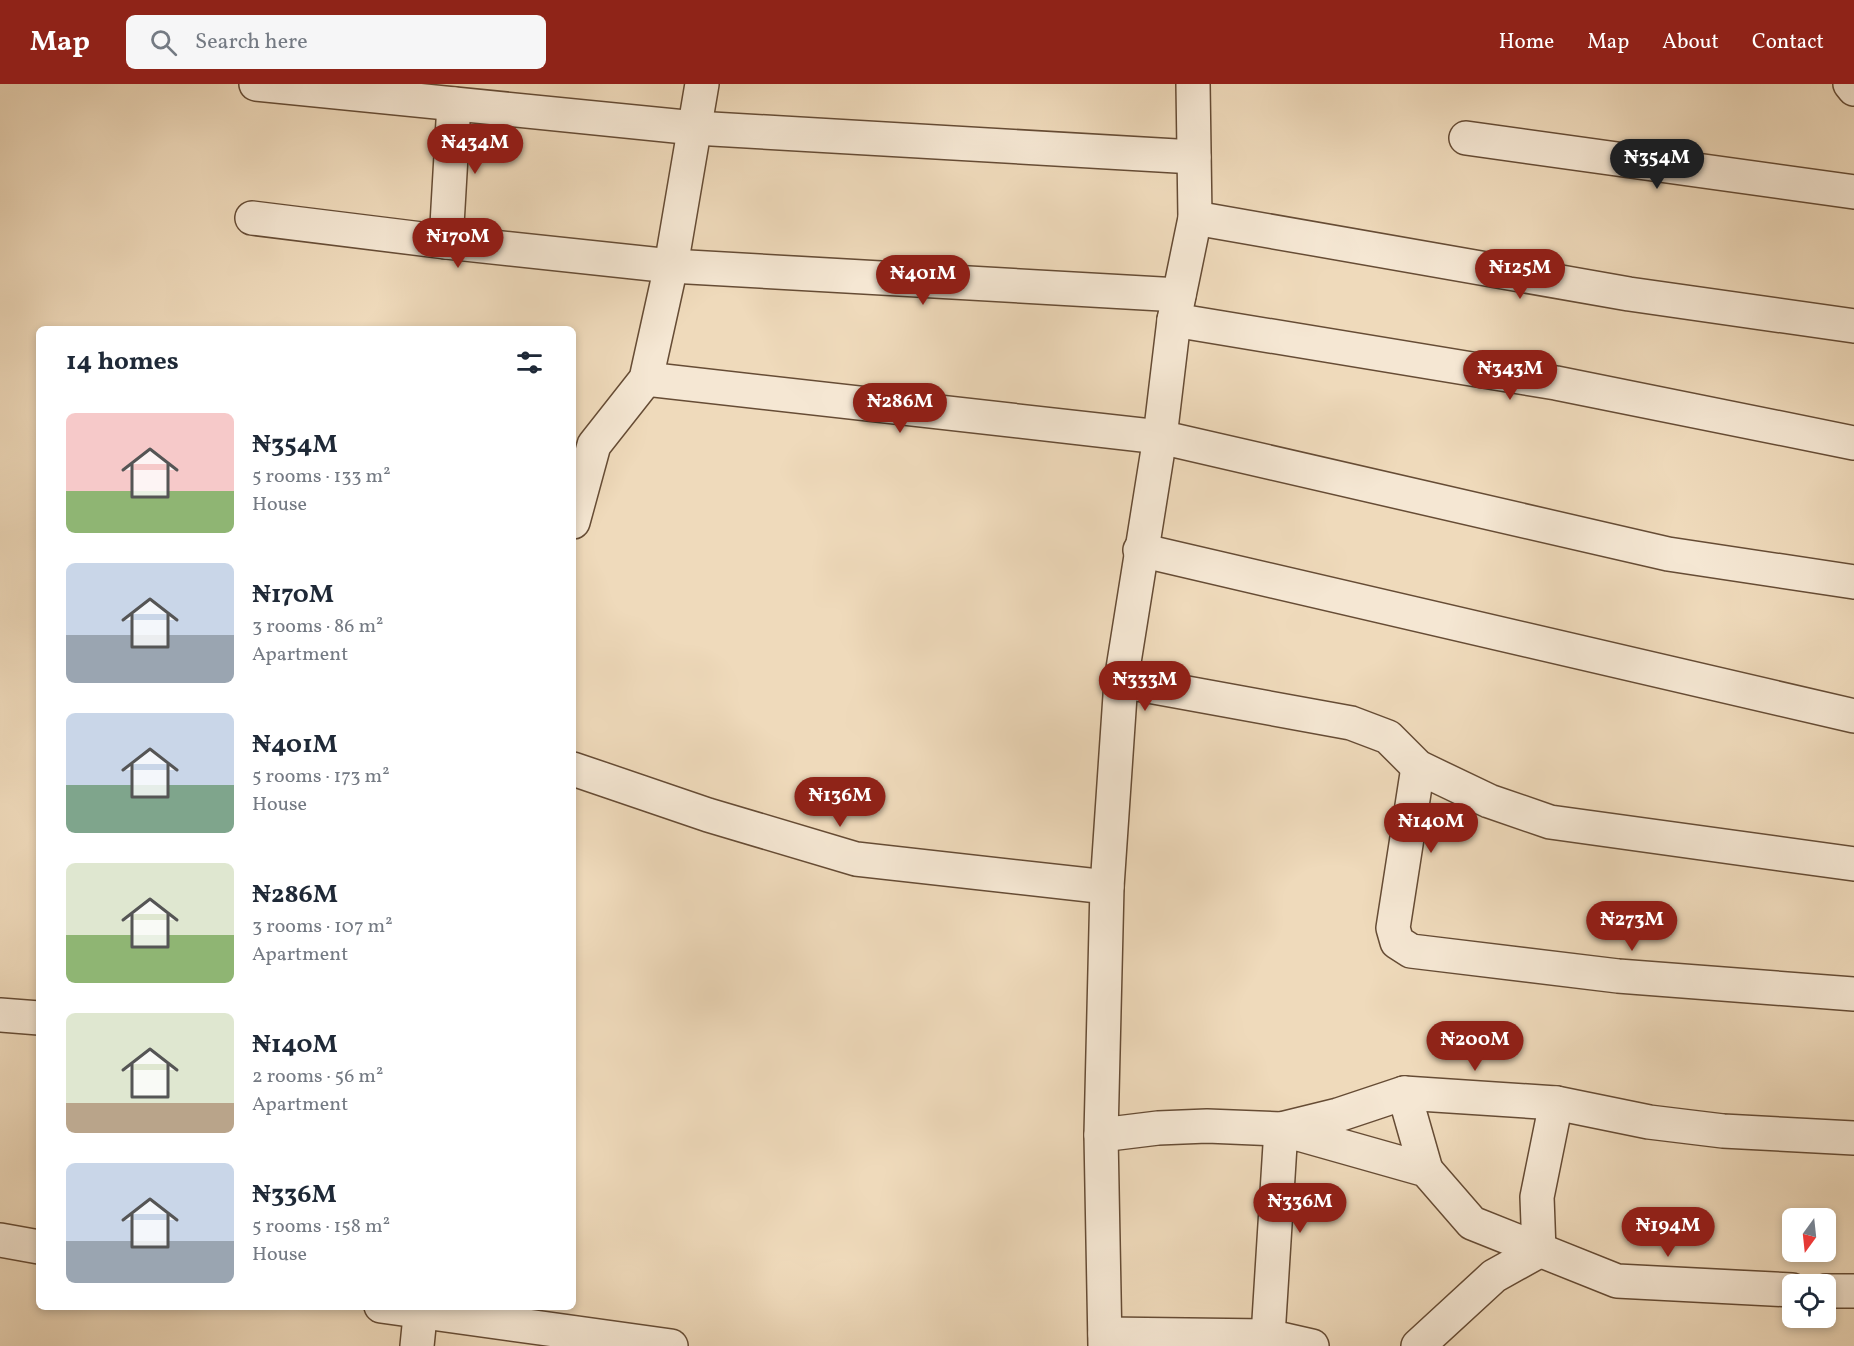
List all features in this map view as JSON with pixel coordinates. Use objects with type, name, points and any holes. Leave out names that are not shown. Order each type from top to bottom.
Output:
[{"type":"street","points":[[256,84],[695,128],[1194,157]]},
{"type":"street","points":[[576,511],[594,445],[646,380],[670,266],[702,84]]},
{"type":"street","points":[[1192,84],[1195,218],[1176,308],[1160,437],[1140,550],[1121,681],[1107,887],[1101,1135],[1105,1340],[1268,1336],[1312,1346]]},
{"type":"street","points":[[1850,84],[1854,89]]},
{"type":"street","points":[[446,242],[454,104]]},
{"type":"street","points":[[1466,138],[1854,192]]},
{"type":"street","points":[[252,218],[670,266],[1176,308],[1854,443]]},
{"type":"street","points":[[1195,218],[1629,294],[1854,326]]},
{"type":"street","points":[[646,380],[1160,437],[1668,554],[1854,582]]},
{"type":"street","points":[[1140,550],[1854,716]]},
{"type":"street","points":[[1121,681],[1351,723],[1388,737],[1418,767],[1489,801],[1550,822],[1854,864]]},
{"type":"street","points":[[1418,767],[1393,928],[1397,942],[1411,951],[1618,976],[1854,994]]},
{"type":"street","points":[[576,770],[708,815],[856,859],[1107,887]]},
{"type":"street","points":[[0,1015],[36,1018]]},
{"type":"street","points":[[1101,1135],[1158,1128],[1281,1129],[1338,1115],[1404,1093],[1556,1103],[1649,1122],[1723,1131],[1854,1138]]},
{"type":"street","points":[[1404,1093],[1426,1170],[1472,1223],[1617,1281],[1782,1289]]},
{"type":"street","points":[[1539,1251],[1537,1197],[1556,1103]]},
{"type":"street","points":[[1281,1129],[1426,1170]]},
{"type":"street","points":[[1268,1336],[1281,1129]]},
{"type":"street","points":[[0,1240],[36,1246]]},
{"type":"street","points":[[1418,1346],[1494,1276],[1539,1251]]},
{"type":"street","points":[[1836,1291],[1854,1291]]},
{"type":"street","points":[[417,1346],[420,1310],[671,1346]]}]
